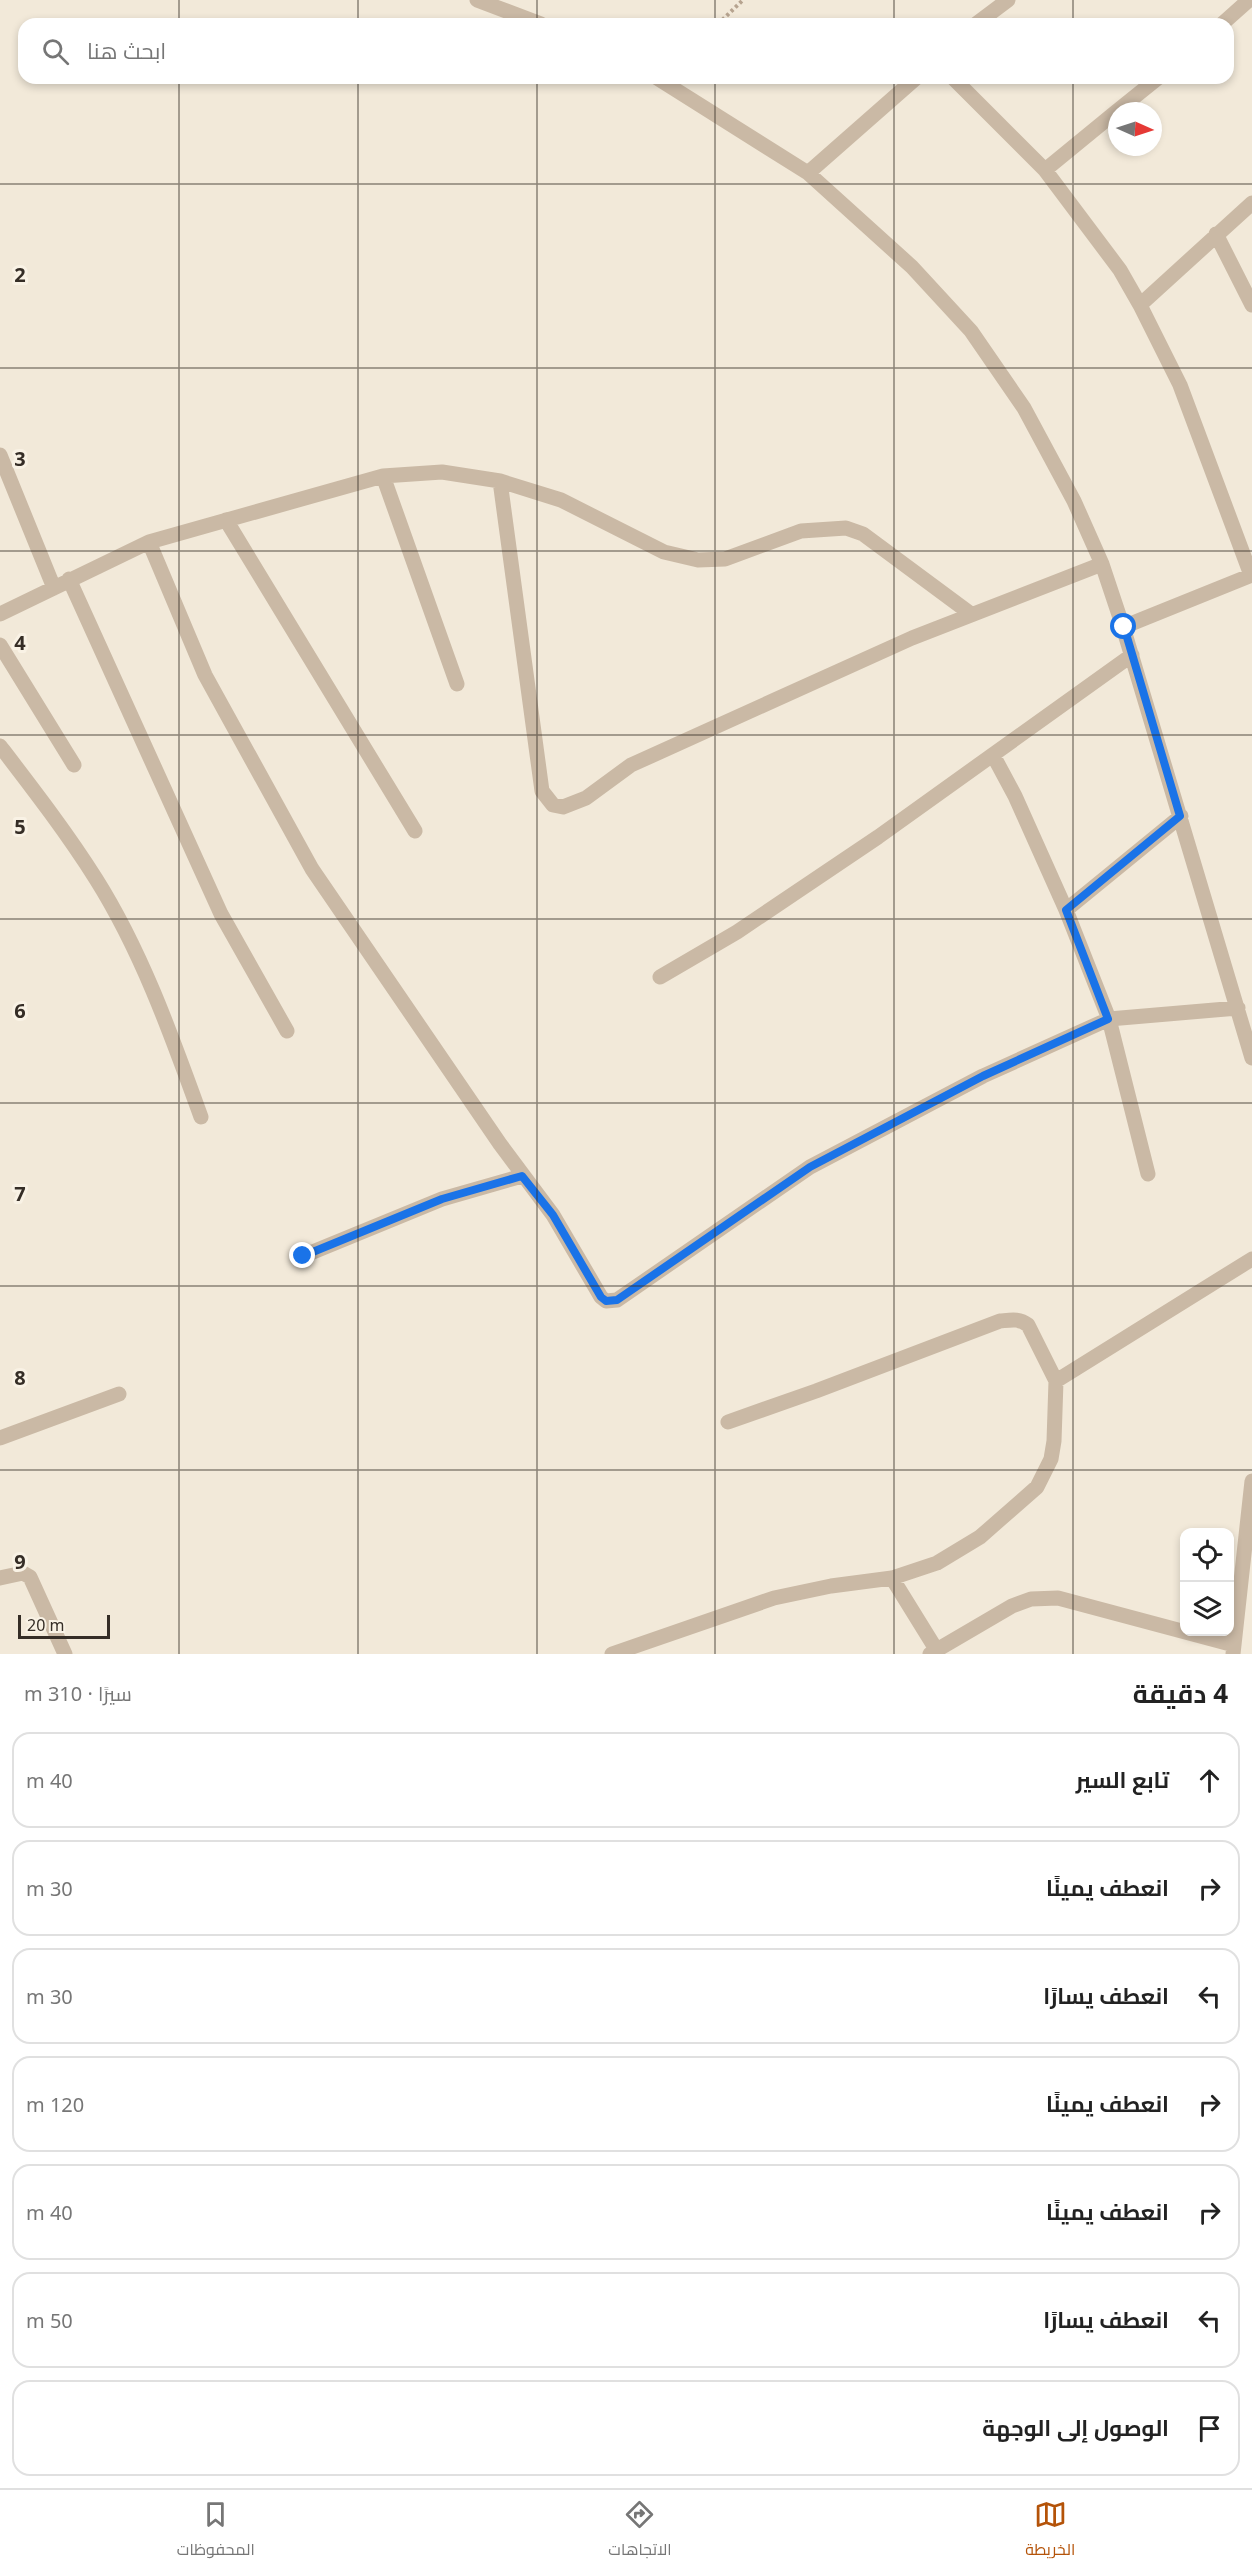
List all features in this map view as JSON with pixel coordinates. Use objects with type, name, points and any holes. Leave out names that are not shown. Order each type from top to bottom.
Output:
[{"type":"street","points":[[477,0],[525,18]]},
{"type":"street","points":[[984,18],[1008,0]]},
{"type":"street","points":[[1229,18],[1249,0]]},
{"type":"street","points":[[667,84],[808,173],[912,267],[971,331],[1024,408],[1074,501],[1102,564],[1124,627],[1252,1058]]},
{"type":"street","points":[[808,173],[909,84]]},
{"type":"street","points":[[959,84],[1045,170],[1120,270],[1180,385],[1252,575],[1124,627]]},
{"type":"street","points":[[1128,102],[1151,84]]},
{"type":"street","points":[[1045,170],[1108,118]]},
{"type":"street","points":[[1140,305],[1252,203]]},
{"type":"street","points":[[1216,234],[1252,305]]},
{"type":"street","points":[[0,455],[54,588]]},
{"type":"street","points":[[0,614],[149,542],[383,476],[442,472],[500,481],[561,500],[664,552],[698,560],[725,559],[801,531],[846,528],[863,534],[971,614]]},
{"type":"street","points":[[383,476],[457,684]]},
{"type":"street","points":[[500,481],[542,791],[553,805],[563,807],[586,798],[632,765],[971,614],[1102,564]]},
{"type":"street","points":[[226,520],[415,831]]},
{"type":"street","points":[[149,542],[205,675],[312,869],[522,1176],[553,1215],[601,1297],[606,1301],[617,1300],[810,1167],[983,1076],[1108,1019],[1238,1008]]},
{"type":"street","points":[[69,579],[221,914],[287,1031]]},
{"type":"street","points":[[0,645],[74,765]]},
{"type":"street","points":[[660,977],[737,932],[993,755],[1132,655]]},
{"type":"street","points":[[0,746],[102,889],[133,948],[157,1002],[201,1117]]},
{"type":"street","points":[[993,755],[1015,796],[1066,910],[1108,1019],[1148,1174]]},
{"type":"street","points":[[1066,910],[1180,816]]},
{"type":"street","points":[[303,1256],[442,1199],[522,1176]]},
{"type":"street","points":[[1056,1381],[1252,1259]]},
{"type":"street","points":[[612,1654],[774,1598],[831,1586],[892,1578],[937,1563],[980,1537],[1037,1487],[1051,1459],[1054,1441],[1056,1381],[1028,1325],[1021,1320],[1000,1321],[856,1377],[729,1422]]},
{"type":"street","points":[[0,1438],[119,1394]]},
{"type":"street","points":[[892,1578],[935,1653],[1012,1606],[1031,1599],[1058,1598],[1234,1649],[1252,1481]]},
{"type":"street","points":[[0,1578],[23,1573],[30,1576],[65,1654]]},
{"type":"path","points":[[724,18],[743,0]]},
{"type":"route","points":[[303,1256],[442,1199],[522,1176],[553,1215],[601,1297],[606,1301],[617,1300],[810,1167],[983,1076],[1108,1019],[1066,910],[1180,816],[1124,627]]}]
